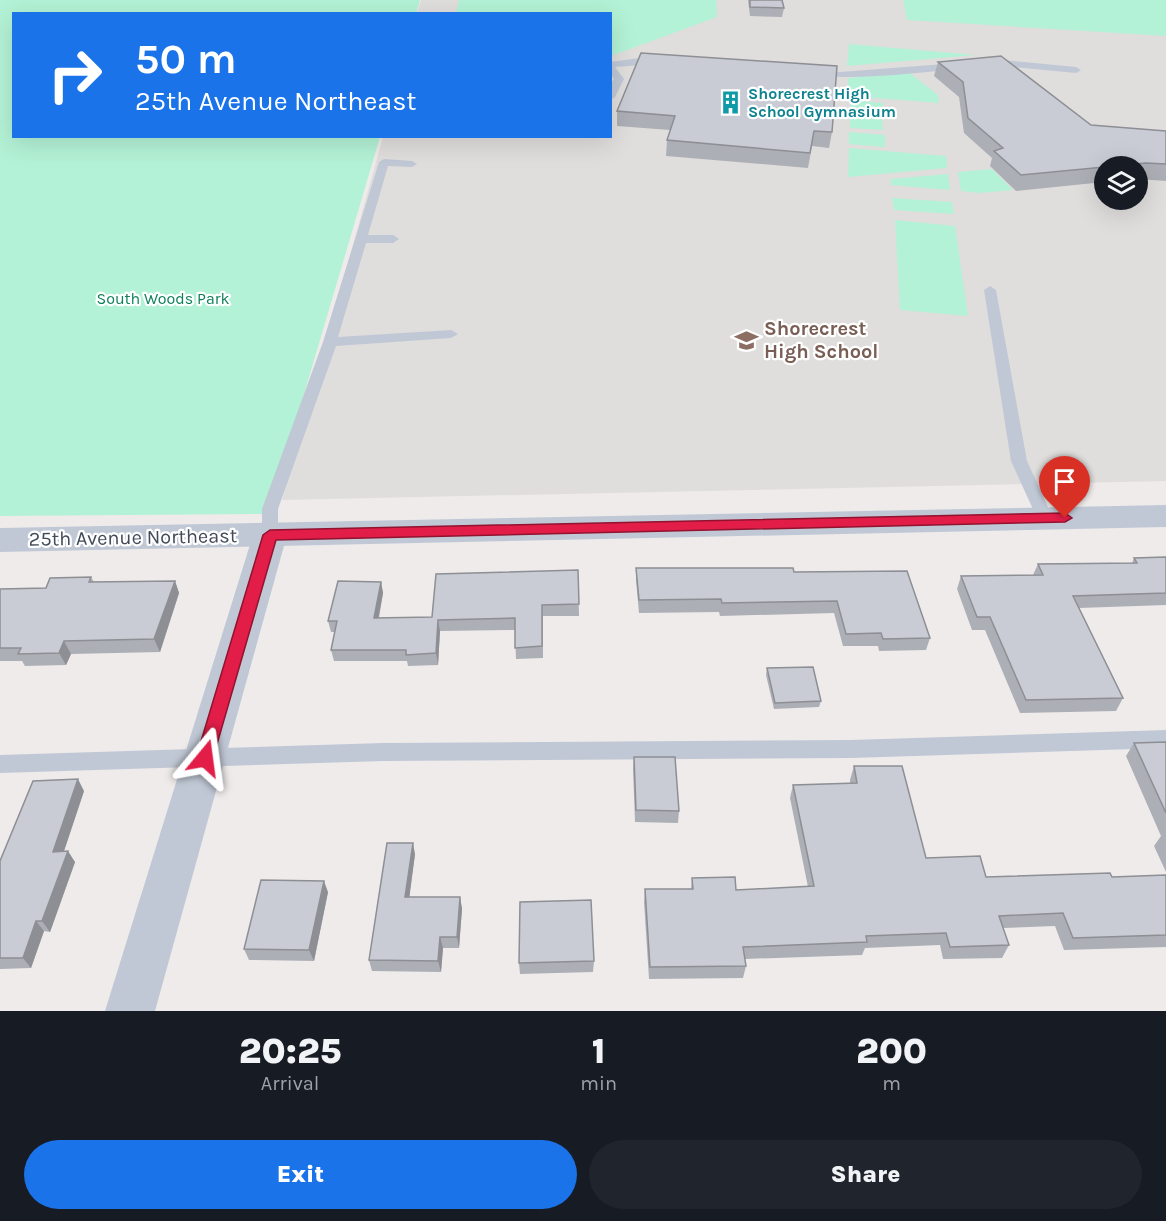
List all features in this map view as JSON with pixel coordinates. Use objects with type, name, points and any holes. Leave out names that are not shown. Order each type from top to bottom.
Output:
[{"type":"street","name":"25th Avenue Northeast","points":[[0,540],[1166,516]]},
{"type":"street","points":[[130,1011],[270,535]]},
{"type":"lane","points":[[612,65],[640,61],[671,62]]},
{"type":"lane","points":[[979,65],[1002,63],[1076,70]]},
{"type":"lane","points":[[805,73],[840,75],[968,66]]},
{"type":"lane","points":[[612,68],[619,79],[612,93]]},
{"type":"lane","points":[[270,535],[270,509],[330,342],[363,239],[384,162],[412,164]]},
{"type":"lane","points":[[363,239],[393,239]]},
{"type":"lane","points":[[990,290],[1019,461],[1045,518]]},
{"type":"lane","points":[[330,342],[451,334]]},
{"type":"lane","points":[[0,764],[382,752],[851,749],[1166,739]]},
{"type":"shaded area","name":"Shorecrest High School","points":[[421,0],[1166,0],[1166,481],[282,500],[383,138],[612,138],[612,12],[417,12]]},
{"type":"green space","name":"South Woods Park","points":[[0,0],[420,0],[417,12],[12,12],[12,138],[380,138],[270,509],[266,514],[0,516]]},
{"type":"green space","points":[[459,0],[716,0],[717,17],[612,56],[612,12],[456,12]]},
{"type":"green space","points":[[903,0],[1166,0],[1166,36],[907,20]]},
{"type":"green space","points":[[849,44],[976,55],[847,66]]},
{"type":"green space","points":[[910,73],[938,95],[939,103],[848,96],[848,78]]},
{"type":"green space","points":[[850,100],[883,103],[883,113],[851,111]]},
{"type":"green space","points":[[850,114],[882,117],[883,130],[850,128]]},
{"type":"green space","points":[[849,132],[885,135],[885,147],[849,144]]},
{"type":"green space","points":[[849,148],[946,156],[947,168],[848,177]]},
{"type":"green space","points":[[992,169],[1013,190],[980,193],[961,191],[958,172]]},
{"type":"green space","points":[[948,174],[950,190],[891,185],[891,179]]},
{"type":"green space","points":[[892,198],[952,202],[954,214],[894,210]]},
{"type":"green space","points":[[895,220],[955,226],[968,316],[900,310]]},
{"type":"building","points":[[750,0],[782,0],[784,8],[750,7]]},
{"type":"building","name":"Shorecrest High School Gymnasium","points":[[641,53],[837,66],[832,132],[814,131],[810,153],[667,140],[675,116],[617,111]]},
{"type":"building","points":[[1001,56],[1091,125],[1166,131],[1166,164],[1148,163],[1148,156],[1094,156],[1094,168],[1021,175],[994,151],[1003,148],[968,118],[963,82],[938,62]]},
{"type":"building","points":[[1166,557],[1166,593],[1073,596],[1123,698],[1026,700],[990,617],[977,617],[961,576],[1043,575],[1038,564],[1137,563],[1134,558]]},
{"type":"building","points":[[636,568],[793,568],[794,572],[907,571],[930,638],[883,639],[881,633],[846,634],[837,601],[722,603],[721,599],[639,600]]},
{"type":"building","points":[[578,570],[579,604],[542,605],[542,646],[515,648],[515,618],[438,620],[436,653],[406,655],[406,650],[331,650],[337,621],[328,621],[338,581],[381,582],[374,618],[432,617],[436,574]]},
{"type":"building","points":[[91,577],[89,582],[175,581],[154,639],[64,641],[59,653],[18,654],[21,648],[0,648],[0,589],[46,588],[50,578]]},
{"type":"building","points":[[813,667],[821,701],[775,703],[767,668]]},
{"type":"building","points":[[1166,742],[1166,813],[1134,743]]},
{"type":"building","points":[[634,757],[675,757],[679,811],[636,810]]},
{"type":"building","points":[[854,766],[902,766],[926,858],[980,856],[986,877],[1110,873],[1112,877],[1166,875],[1166,935],[1073,938],[1063,913],[999,916],[1009,945],[950,947],[946,933],[866,936],[867,942],[743,947],[746,966],[650,967],[645,889],[693,889],[692,878],[735,877],[736,890],[814,886],[793,785],[857,783]]},
{"type":"building","points":[[78,779],[53,852],[68,851],[42,921],[36,921],[23,958],[0,958],[0,861],[33,781]]},
{"type":"building","points":[[387,843],[413,843],[405,897],[460,897],[457,937],[440,937],[438,961],[369,960]]},
{"type":"building","points":[[261,880],[324,881],[309,950],[244,949]]},
{"type":"building","points":[[591,900],[594,961],[519,963],[520,902]]},
{"type":"place","name":"Shorecrest High School Gymnasium","points":[[730,102]]},
{"type":"place","name":"Shorecrest High School","points":[[746,340]]},
{"type":"route","points":[[205,758],[270,535],[1065,518]]}]
